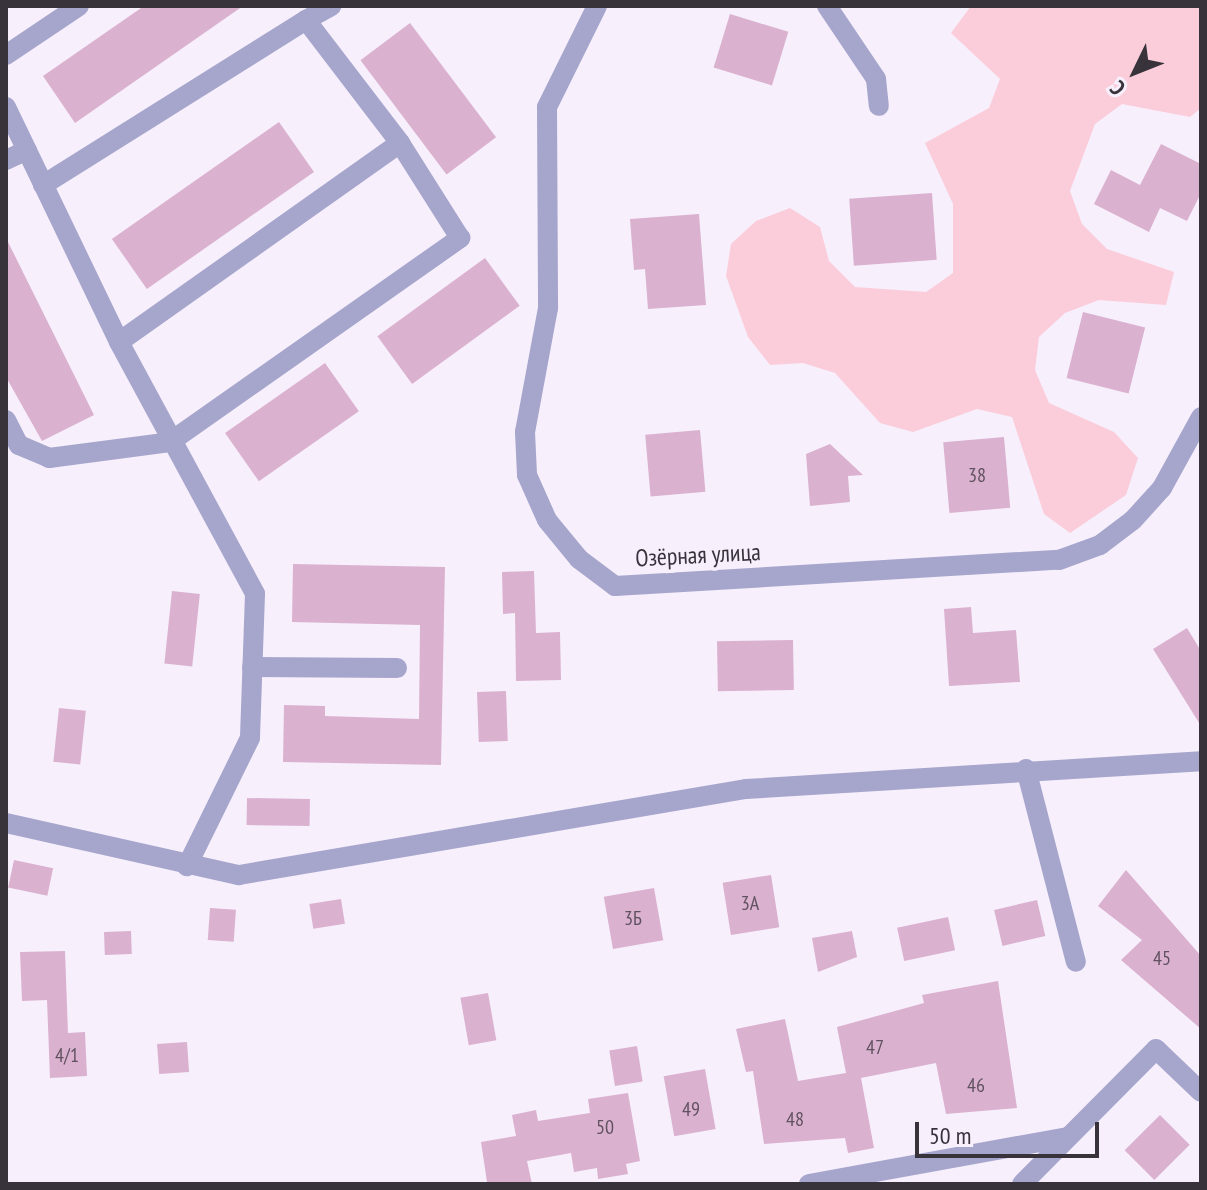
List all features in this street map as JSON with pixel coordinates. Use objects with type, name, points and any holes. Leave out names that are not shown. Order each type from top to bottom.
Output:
[{"type":"street","points":[[6,55],[79,6]]},
{"type":"street","points":[[43,185],[331,6]]},
{"type":"street","name":"Озёрная улица","points":[[597,6],[547,107],[548,308],[525,432],[527,475],[547,520],[579,559],[615,586],[1059,560],[1100,545],[1133,520],[1162,488],[1201,417]]},
{"type":"street","points":[[827,6],[876,79],[879,106]]},
{"type":"street","points":[[6,420],[19,445],[49,458],[170,442],[460,238],[400,143],[306,20]]},
{"type":"street","points":[[6,107],[170,442],[255,594],[250,738],[187,866]]},
{"type":"street","points":[[119,342],[400,143]]},
{"type":"street","points":[[6,160],[27,150]]},
{"type":"street","points":[[252,667],[397,668]]},
{"type":"street","points":[[6,823],[187,866],[239,875],[746,789],[1026,769],[1201,761]]},
{"type":"street","points":[[1026,769],[1076,962]]},
{"type":"street","points":[[1022,1184],[1156,1049],[1201,1092]]},
{"type":"street","points":[[809,1184],[1068,1137]]},
{"type":"shaded area","points":[[971,6],[1201,6],[1201,108],[1190,117],[1122,104],[1095,124],[1070,191],[1082,224],[1107,249],[1174,272],[1166,305],[1099,300],[1065,313],[1039,337],[1035,370],[1049,403],[1114,432],[1138,458],[1126,495],[1070,533],[1044,514],[1012,417],[977,409],[913,432],[880,423],[835,373],[803,363],[770,365],[748,337],[726,276],[731,244],[756,221],[790,208],[820,227],[829,261],[855,287],[926,292],[953,273],[953,204],[925,143],[989,108],[1000,79],[951,33]]},
{"type":"building","points":[[144,6],[243,6],[75,123],[43,76]]},
{"type":"building","points":[[730,14],[788,32],[772,85],[714,68]]},
{"type":"building","points":[[410,23],[496,137],[447,175],[360,60]]},
{"type":"building","points":[[279,122],[314,172],[147,289],[112,239]]},
{"type":"building","points":[[1161,144],[1201,164],[1201,193],[1187,221],[1160,208],[1149,232],[1094,204],[1111,170],[1140,185]]},
{"type":"building","points":[[932,193],[937,260],[854,266],[849,199]]},
{"type":"building","points":[[699,214],[706,305],[648,309],[645,269],[634,270],[630,219]]},
{"type":"building","points":[[6,238],[94,415],[42,441],[6,377]]},
{"type":"building","points":[[485,258],[520,306],[412,384],[377,336]]},
{"type":"building","points":[[1083,312],[1145,327],[1129,393],[1067,378]]},
{"type":"building","points":[[325,363],[359,411],[259,481],[225,433]]},
{"type":"building","points":[[700,430],[705,492],[651,497],[645,435]]},
{"type":"building","points":[[1004,437],[1010,508],[949,513],[943,442]]},
{"type":"building","points":[[830,444],[863,475],[848,476],[850,502],[810,506],[806,454]]},
{"type":"building","points":[[293,564],[445,567],[441,765],[283,762],[284,705],[325,706],[325,716],[419,719],[420,625],[292,622]]},
{"type":"building","points":[[534,571],[536,633],[560,632],[561,680],[516,681],[515,613],[503,614],[502,572]]},
{"type":"building","points":[[172,591],[200,594],[192,667],[164,664]]},
{"type":"building","points":[[971,607],[973,633],[1016,630],[1020,682],[949,686],[944,609]]},
{"type":"building","points":[[1187,628],[1201,651],[1201,726],[1153,649]]},
{"type":"building","points":[[793,640],[794,690],[718,691],[717,641]]},
{"type":"building","points":[[506,691],[508,741],[479,742],[477,692]]},
{"type":"building","points":[[59,708],[86,711],[80,765],[53,762]]},
{"type":"building","points":[[247,798],[310,799],[310,826],[247,825]]},
{"type":"building","points":[[14,860],[53,868],[47,896],[8,887]]},
{"type":"building","points":[[1126,870],[1201,956],[1201,1029],[1121,960],[1142,940],[1098,906]]},
{"type":"building","points":[[771,875],[779,927],[731,935],[723,883]]},
{"type":"building","points":[[654,888],[663,940],[613,949],[604,897]]},
{"type":"building","points":[[341,899],[345,924],[313,929],[309,904]]},
{"type":"building","points":[[1037,900],[1045,936],[1002,946],[994,910]]},
{"type":"building","points":[[210,908],[236,910],[234,942],[208,940]]},
{"type":"building","points":[[948,917],[955,950],[904,961],[897,928]]},
{"type":"building","points":[[131,931],[132,954],[105,955],[104,932]]},
{"type":"building","points":[[852,931],[857,957],[818,972],[812,938]]},
{"type":"building","points":[[65,951],[68,1033],[85,1032],[87,1076],[50,1078],[47,1000],[22,1001],[20,952]]},
{"type":"building","points":[[998,981],[1017,1108],[946,1114],[936,1063],[861,1078],[874,1148],[848,1153],[845,1138],[764,1144],[753,1071],[746,1072],[736,1029],[785,1019],[798,1081],[846,1073],[837,1027],[924,1003],[922,995]]},
{"type":"building","points":[[488,993],[496,1040],[469,1045],[460,998]]},
{"type":"building","points":[[187,1042],[189,1072],[159,1074],[157,1044]]},
{"type":"building","points":[[637,1046],[643,1082],[615,1086],[609,1050]]},
{"type":"building","points":[[705,1069],[716,1129],[674,1136],[664,1076]]},
{"type":"building","points":[[628,1093],[640,1161],[626,1164],[628,1174],[598,1179],[597,1168],[574,1172],[571,1153],[527,1161],[532,1184],[487,1182],[481,1142],[516,1136],[512,1115],[536,1110],[538,1121],[590,1113],[588,1099]]},
{"type":"building","points":[[1160,1115],[1190,1145],[1154,1180],[1125,1150]]}]
